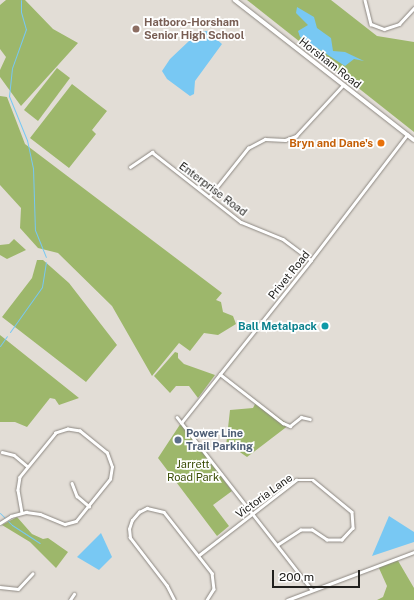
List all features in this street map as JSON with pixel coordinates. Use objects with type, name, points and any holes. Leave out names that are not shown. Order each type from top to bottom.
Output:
[{"type":"main road","name":"Horsham Road","points":[[235,0],[414,140]]},
{"type":"main road","points":[[286,600],[414,552]]},
{"type":"street","points":[[365,0],[371,24],[384,29],[399,24],[414,8]]},
{"type":"street","points":[[209,197],[248,148],[265,139],[285,140],[296,136],[343,85]]},
{"type":"street","name":"Privet Road","points":[[181,423],[312,260],[407,134]]},
{"type":"street","name":"Enterprise Road","points":[[130,167],[152,152],[241,222],[283,240],[312,260]]},
{"type":"street","points":[[220,374],[283,423],[290,426],[301,417],[310,419]]},
{"type":"street","points":[[177,417],[312,590]]},
{"type":"street","points":[[0,523],[5,519],[22,512],[40,514],[65,524],[78,520],[110,479],[112,466],[104,449],[84,433],[71,429],[59,432],[27,466],[18,485],[22,512]]},
{"type":"street","points":[[2,452],[14,455],[27,466]]},
{"type":"street","name":"Victoria Lane","points":[[199,555],[293,482],[303,479],[313,480],[352,512],[353,528],[349,535],[342,540],[327,540],[312,530],[301,530],[278,545]]},
{"type":"street","points":[[72,483],[77,496],[88,506]]},
{"type":"street","points":[[174,600],[167,586],[130,538],[129,529],[132,520],[143,510],[160,510],[199,555],[215,580],[213,594],[207,600]]},
{"type":"street","points":[[0,587],[18,589],[32,574]]},
{"type":"street","points":[[70,600],[74,594]]},
{"type":"green space","points":[[6,0],[25,0],[53,29],[78,43],[21,106],[0,77],[0,70],[6,57],[0,49],[0,5]]},
{"type":"green space","points":[[247,0],[331,0],[377,36],[414,42],[414,132]]},
{"type":"green space","points":[[57,68],[70,78],[38,121],[24,110]]},
{"type":"green space","points":[[72,84],[107,111],[92,130],[96,134],[69,168],[30,138]]},
{"type":"green space","points":[[0,96],[7,97],[25,144],[222,293],[216,300],[221,302],[223,312],[233,316],[236,324],[218,335],[204,333],[190,351],[179,343],[152,376],[112,306],[58,253],[38,248],[20,228],[21,208],[0,185]]},
{"type":"green space","points":[[14,239],[26,250],[7,259],[0,255],[0,245],[9,244]]},
{"type":"green space","points":[[37,260],[43,260],[69,283],[117,345],[86,382],[2,317],[32,278]]},
{"type":"green space","points":[[0,335],[79,398],[59,405],[55,399],[50,398],[27,427],[15,422],[0,422]]},
{"type":"green space","points":[[175,352],[178,353],[178,358],[184,364],[215,375],[198,398],[189,386],[176,386],[170,393],[154,376]]},
{"type":"green space","points":[[256,402],[289,425],[247,457],[234,448],[226,446],[230,410],[253,408]]},
{"type":"green space","name":"Jarrett Road Park","points":[[181,423],[232,491],[213,505],[229,526],[217,536],[158,458]]},
{"type":"green space","points":[[17,517],[32,534],[43,539],[48,538],[68,552],[56,568],[30,542],[2,525]]},
{"type":"green space","points":[[397,559],[414,588],[414,600],[377,600],[383,597],[387,586],[378,566]]},
{"type":"water","points":[[297,7],[314,17],[317,28],[331,38],[333,51],[345,52],[364,61],[354,59],[345,66],[300,37],[298,31],[308,25],[296,13]]},
{"type":"water","points":[[207,31],[222,44],[195,81],[194,94],[190,96],[167,79],[162,71],[170,59],[189,41],[200,32]]},
{"type":"water","points":[[389,516],[414,532],[414,542],[372,556]]},
{"type":"water","points":[[101,533],[112,557],[99,570],[77,557]]},
{"type":"waterway","points":[[21,0],[21,12],[26,29],[12,68],[9,96],[27,140],[33,168],[35,230],[46,257]]},
{"type":"waterway","points":[[10,332],[42,287],[46,262]]},
{"type":"waterway","points":[[0,346],[7,336]]},
{"type":"waterway","points":[[0,513],[12,525],[40,543]]},
{"type":"place","name":"Hatboro-Horsham Senior High School","points":[[136,29]]},
{"type":"place","name":"Bryn and Dane's","points":[[381,143]]},
{"type":"place","name":"Ball Metalpack","points":[[325,326]]},
{"type":"place","name":"Power Line Trail Parking","points":[[178,440]]}]
